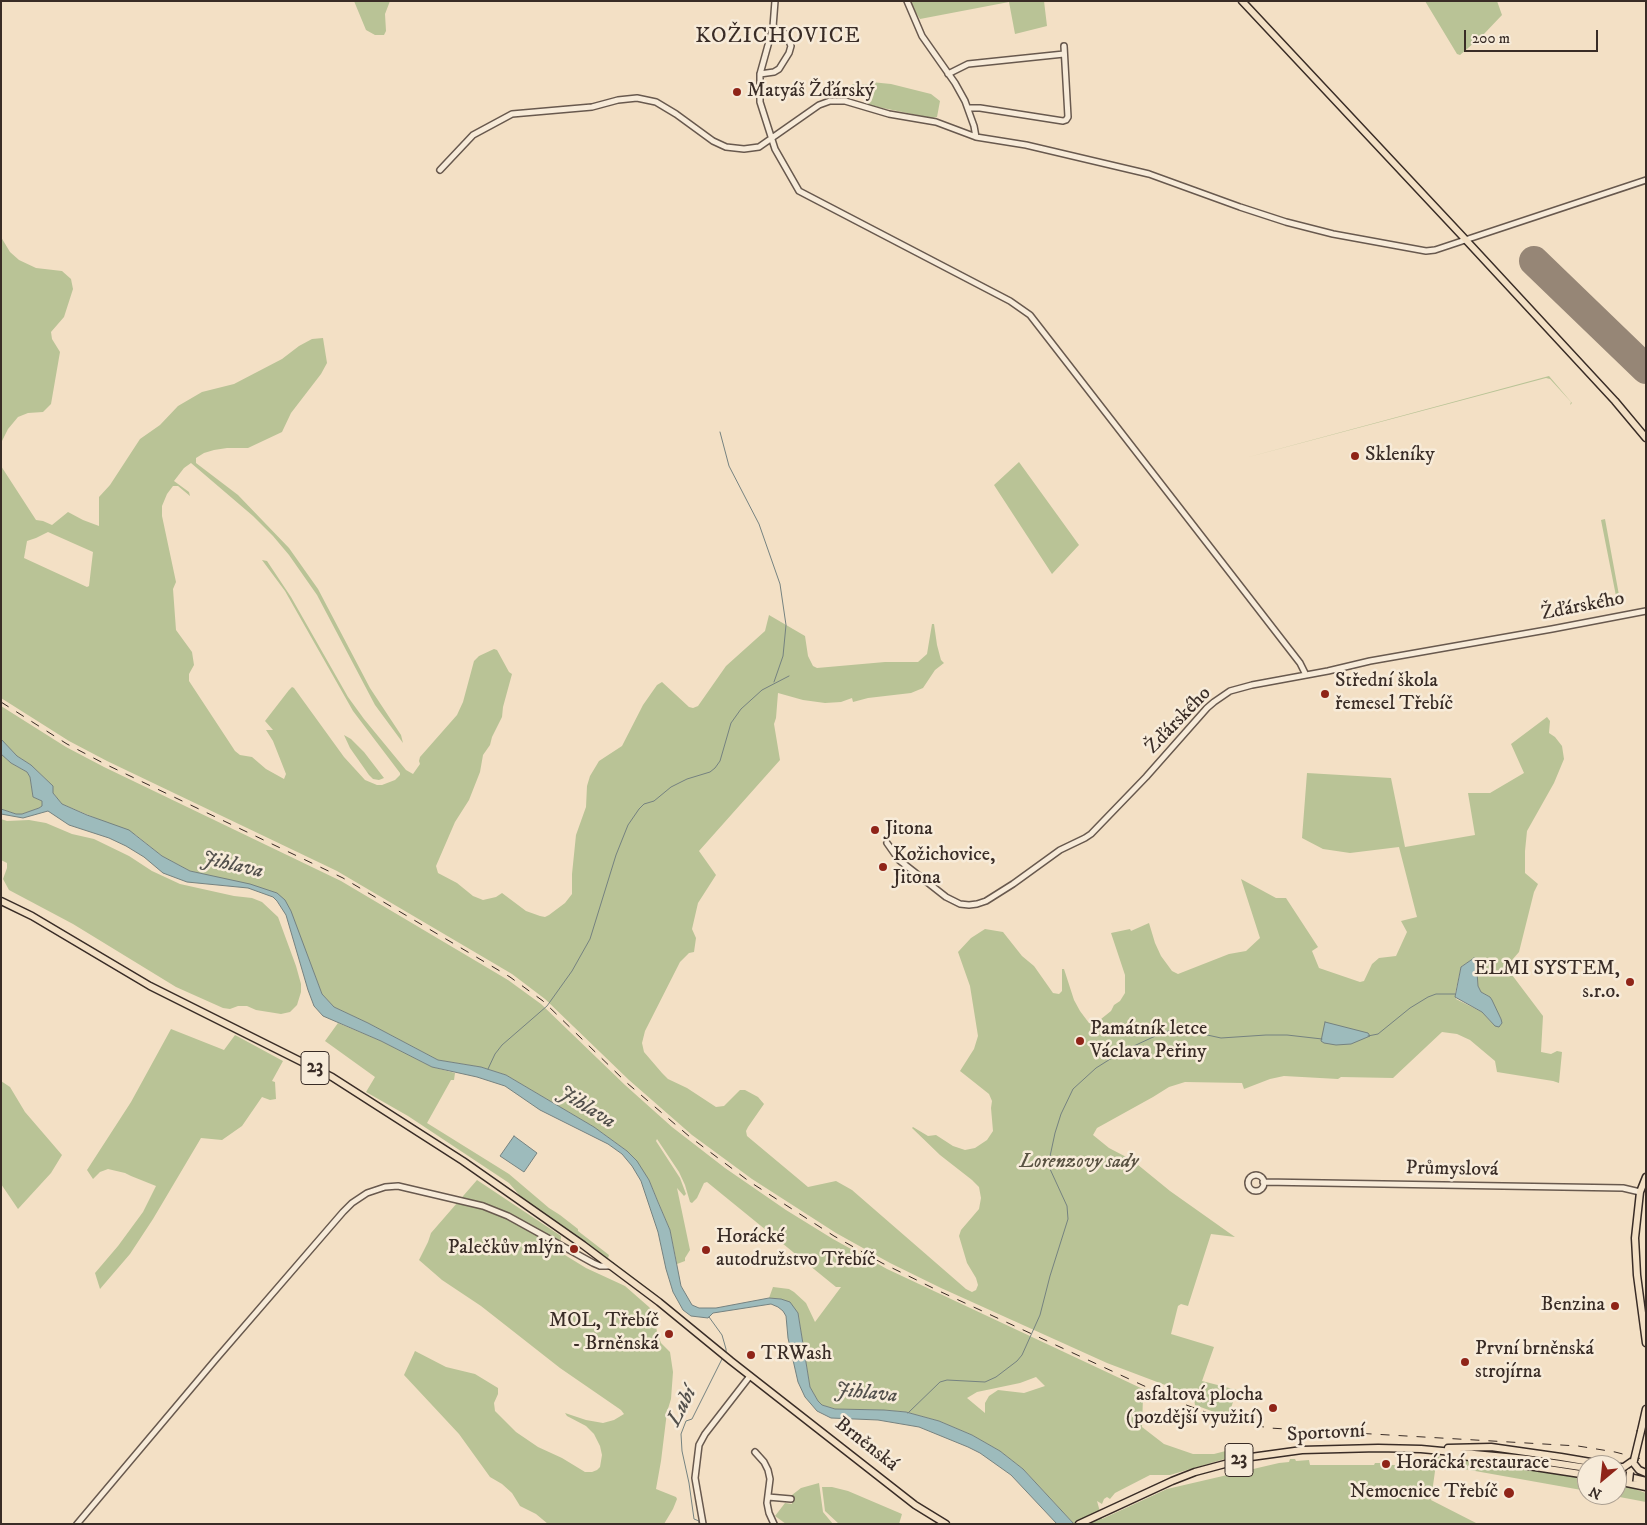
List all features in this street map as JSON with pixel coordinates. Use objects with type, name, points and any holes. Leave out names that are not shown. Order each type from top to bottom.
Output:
[{"type":"main road","points":[[1242,1],[1465,239],[1646,438]]},
{"type":"main road","name":"23","points":[[1,901],[32,916],[150,986],[296,1058],[345,1085],[521,1200],[610,1266]]},
{"type":"main road","points":[[1646,1176],[1640,1192],[1635,1238],[1637,1275],[1646,1343]]},
{"type":"main road","name":"Brněnská","points":[[610,1266],[659,1302],[915,1505],[946,1524]]},
{"type":"main road","points":[[1630,1482],[1646,1409]]},
{"type":"main road","points":[[1421,1449],[1470,1446],[1491,1447],[1577,1459]]},
{"type":"main road","name":"Sportovní","points":[[1079,1524],[1183,1477],[1251,1458],[1313,1449],[1421,1449],[1527,1459],[1577,1466]]},
{"type":"main road","points":[[1421,1449],[1470,1459],[1577,1474]]},
{"type":"main road","points":[[1627,1466],[1635,1463]]},
{"type":"main road","points":[[1635,1463],[1639,1470],[1646,1473]]},
{"type":"main road","points":[[1627,1476],[1646,1481]]},
{"type":"main road","points":[[1627,1482],[1646,1487]]},
{"type":"street","points":[[775,1],[773,27],[760,74],[760,102],[775,149],[798,191],[1010,301],[1030,315],[1300,663],[1306,675]]},
{"type":"street","points":[[907,1],[922,36],[968,108],[976,137]]},
{"type":"street","points":[[760,74],[774,72],[779,69],[790,54],[791,46],[786,34],[773,27]]},
{"type":"street","points":[[968,108],[1066,120],[1068,117],[1064,46]]},
{"type":"street","points":[[948,74],[968,64],[1064,54]]},
{"type":"street","points":[[440,170],[473,135],[512,114],[592,107],[618,100],[637,98],[656,102],[676,114],[707,138],[726,147],[744,148],[759,146],[775,149]]},
{"type":"street","points":[[759,146],[819,105],[830,101],[845,101],[889,114],[936,122],[976,137],[1034,147],[1149,174],[1240,207],[1333,234],[1426,251],[1436,250],[1646,180]]},
{"type":"street","name":"Žďárského","points":[[887,843],[899,860],[955,902],[969,905],[986,900],[1013,884],[1060,850],[1091,834],[1129,795],[1207,708],[1222,696],[1239,688],[1370,661],[1552,630],[1646,611]]},
{"type":"street","name":"Průmyslová","points":[[1264,1182],[1623,1188],[1640,1192]]},
{"type":"street","points":[[77,1524],[177,1404],[343,1212],[356,1199],[367,1193],[386,1187],[398,1186],[483,1206],[508,1216],[593,1263],[610,1266]]},
{"type":"street","points":[[703,1524],[695,1478],[699,1445],[705,1434],[750,1376]]},
{"type":"street","points":[[755,1452],[768,1470],[770,1479],[769,1513],[774,1524]]},
{"type":"street","points":[[754,1462],[760,1457]]},
{"type":"street","points":[[768,1497],[791,1499]]},
{"type":"green space","points":[[354,1],[390,1],[385,14],[386,31],[384,35],[375,35],[366,30]]},
{"type":"green space","points":[[1044,1],[1047,26],[1015,34],[1009,2],[920,19],[909,2]]},
{"type":"green space","points":[[1425,1],[1497,1],[1502,15],[1460,55],[1457,54]]},
{"type":"green space","points":[[871,82],[891,84],[931,94],[940,101],[937,117],[932,118],[868,105],[864,98],[851,91],[852,84],[869,84]]},
{"type":"green space","points":[[1,237],[10,252],[19,260],[36,268],[62,271],[71,279],[73,289],[64,317],[51,332],[52,339],[60,352],[51,404],[43,412],[28,413],[18,417],[8,429],[1,443]]},
{"type":"green space","name":"Lorenzovy sady","points":[[323,338],[327,363],[321,374],[291,413],[282,432],[248,448],[227,448],[204,453],[196,458],[196,463],[238,495],[289,548],[318,589],[370,688],[401,735],[403,743],[375,705],[317,595],[289,555],[253,516],[191,463],[184,468],[174,481],[189,492],[190,496],[178,486],[173,486],[162,506],[162,516],[176,582],[173,589],[176,630],[192,652],[194,665],[189,674],[189,681],[235,751],[240,755],[252,757],[266,769],[284,779],[286,774],[273,741],[266,730],[273,730],[265,721],[289,690],[292,687],[294,688],[344,757],[365,780],[382,785],[395,780],[400,773],[353,711],[285,591],[262,560],[267,561],[291,597],[348,697],[406,770],[413,774],[420,764],[420,757],[457,715],[463,702],[474,661],[479,656],[494,649],[497,650],[512,674],[502,717],[490,745],[483,755],[480,772],[469,800],[455,822],[436,866],[438,873],[457,883],[473,896],[483,900],[496,897],[502,893],[526,911],[545,917],[565,903],[572,894],[576,835],[586,807],[587,786],[590,776],[599,761],[622,746],[643,705],[657,685],[662,682],[689,707],[698,706],[726,666],[765,631],[769,615],[805,636],[808,656],[813,666],[817,668],[885,662],[918,662],[927,654],[932,624],[934,624],[937,645],[941,660],[944,663],[935,670],[923,688],[911,693],[868,698],[853,702],[852,698],[841,702],[825,703],[803,700],[778,693],[774,724],[780,760],[699,851],[716,875],[698,903],[692,929],[696,938],[694,952],[689,953],[680,962],[645,1031],[642,1043],[644,1052],[668,1079],[687,1088],[716,1107],[724,1106],[740,1090],[745,1090],[758,1097],[764,1104],[748,1127],[746,1131],[747,1136],[808,1187],[836,1181],[852,1190],[966,1289],[972,1292],[976,1290],[978,1285],[967,1263],[959,1236],[961,1230],[979,1209],[981,1198],[979,1187],[940,1155],[912,1128],[928,1136],[936,1135],[953,1146],[965,1150],[975,1148],[987,1140],[993,1131],[992,1101],[989,1094],[960,1071],[974,1049],[978,1036],[970,986],[958,952],[971,938],[985,929],[1003,932],[1022,956],[1034,966],[1053,993],[1059,994],[1062,991],[1062,969],[1064,969],[1074,1000],[1080,1011],[1089,1023],[1096,1023],[1111,1011],[1125,993],[1125,975],[1111,933],[1130,929],[1131,931],[1149,923],[1161,956],[1172,971],[1178,974],[1229,954],[1246,951],[1260,938],[1241,879],[1276,898],[1286,898],[1318,947],[1312,951],[1319,968],[1360,982],[1364,981],[1372,964],[1379,958],[1396,956],[1407,932],[1401,921],[1417,917],[1399,847],[1350,853],[1323,849],[1302,838],[1307,773],[1391,778],[1405,847],[1475,835],[1468,793],[1490,793],[1524,773],[1511,744],[1547,717],[1550,721],[1549,733],[1562,746],[1564,759],[1554,783],[1527,831],[1525,873],[1538,884],[1534,892],[1519,952],[1506,967],[1543,1016],[1541,1052],[1551,1054],[1557,1051],[1562,1052],[1559,1083],[1497,1072],[1495,1061],[1470,1040],[1457,1034],[1442,1032],[1393,1078],[1341,1077],[1338,1079],[1284,1076],[1244,1089],[1242,1083],[1185,1082],[1169,1087],[1097,1128],[1093,1135],[1109,1148],[1132,1160],[1170,1191],[1235,1237],[1211,1234],[1188,1306],[1181,1304],[1178,1306],[1171,1334],[1214,1347],[1202,1381],[1237,1390],[1228,1417],[1195,1405],[1194,1399],[1173,1388],[1107,1363],[941,1288],[890,1263],[836,1233],[752,1179],[692,1135],[629,1080],[545,999],[512,974],[337,871],[107,761],[69,741],[1,698],[1,466],[36,520],[52,525],[68,512],[99,526],[99,497],[110,485],[140,439],[160,425],[178,406],[202,392],[234,384],[282,359],[312,339]],"holes":[[[48,532],[93,552],[89,586],[87,587],[24,558],[27,541]],[[1474,958],[1478,965],[1478,986],[1481,992],[1490,997],[1501,1019],[1495,1026],[1482,1012],[1456,999],[1455,994],[1461,967]]]},
{"type":"green space","points":[[1549,376],[1572,403],[1570,405],[1571,402],[1550,379],[1546,378],[1245,458]]},
{"type":"green space","points":[[1019,462],[1079,545],[1052,574],[994,485]]},
{"type":"green space","points":[[1605,519],[1619,595],[1616,596],[1601,520]]},
{"type":"green space","points":[[1,706],[66,747],[104,767],[341,881],[508,980],[541,1004],[625,1085],[672,1127],[725,1168],[786,1210],[887,1269],[1145,1390],[1142,1427],[1164,1444],[1193,1454],[1214,1454],[1245,1446],[1252,1451],[1170,1475],[1150,1475],[1115,1493],[1110,1499],[1107,1497],[1102,1504],[1097,1501],[1102,1519],[1167,1489],[1289,1462],[1290,1459],[1295,1459],[1296,1461],[1309,1460],[1310,1465],[1374,1465],[1375,1463],[1390,1463],[1390,1465],[1396,1465],[1397,1461],[1400,1460],[1435,1464],[1436,1456],[1577,1476],[1577,1489],[1436,1464],[1431,1500],[1478,1524],[1074,1524],[1023,1469],[1000,1451],[972,1435],[939,1421],[906,1412],[835,1409],[822,1405],[810,1387],[798,1313],[781,1299],[769,1298],[773,1287],[789,1289],[806,1303],[815,1322],[841,1287],[836,1287],[707,1182],[704,1183],[697,1198],[692,1203],[690,1202],[679,1172],[657,1139],[656,1141],[680,1178],[686,1194],[684,1196],[677,1188],[690,1250],[685,1261],[677,1264],[670,1230],[649,1180],[627,1151],[594,1127],[506,1075],[481,1067],[438,1060],[334,1007],[322,994],[306,952],[277,893],[190,871],[162,856],[136,835],[62,804],[53,793],[53,786],[31,765],[17,756],[1,739]],"holes":[[[1036,1377],[1045,1386],[1024,1393],[998,1390],[989,1396],[985,1403],[985,1413],[967,1398],[977,1392],[1020,1383]]]},
{"type":"green space","points":[[344,735],[364,752],[384,778],[379,780],[373,779],[369,775],[350,748]]},
{"type":"green space","points":[[1,754],[11,763],[27,772],[30,777],[33,797],[42,801],[42,806],[22,814],[1,809]]},
{"type":"green space","points":[[1,819],[46,823],[72,834],[94,839],[180,884],[252,898],[262,902],[278,917],[296,966],[301,984],[297,1005],[290,1012],[281,1014],[256,1010],[247,1006],[238,1006],[230,1009],[223,1008],[176,987],[73,924],[9,890],[3,879],[7,863],[1,860]]},
{"type":"green space","points":[[338,1023],[381,1041],[432,1067],[455,1073],[454,1080],[451,1080],[427,1123],[509,1174],[609,1255],[608,1258],[658,1296],[656,1297],[521,1197],[509,1183],[408,1116],[366,1092],[375,1077],[325,1041]]},
{"type":"green space","points":[[171,1029],[224,1050],[235,1035],[283,1061],[272,1081],[275,1082],[276,1099],[270,1100],[262,1097],[242,1126],[222,1140],[201,1138],[130,1254],[100,1289],[95,1273],[143,1212],[156,1186],[125,1173],[108,1169],[100,1172],[93,1179],[87,1170],[131,1102]]},
{"type":"green space","points":[[1,1081],[10,1087],[25,1112],[62,1155],[51,1173],[18,1209],[1,1184]]},
{"type":"green space","points":[[477,1180],[561,1236],[560,1252],[586,1268],[625,1286],[654,1313],[661,1343],[670,1352],[673,1372],[671,1399],[667,1412],[656,1489],[677,1499],[664,1524],[548,1524],[536,1514],[520,1506],[512,1493],[490,1477],[459,1434],[404,1375],[415,1351],[446,1367],[475,1374],[498,1388],[498,1394],[494,1403],[495,1411],[516,1432],[538,1447],[562,1458],[585,1472],[592,1472],[600,1467],[602,1455],[600,1446],[594,1434],[586,1426],[565,1413],[603,1423],[614,1420],[624,1414],[560,1368],[481,1306],[442,1280],[419,1260],[431,1233]]},
{"type":"green space","points":[[819,1483],[823,1512],[833,1524],[786,1524],[775,1516],[785,1503],[792,1504],[792,1495],[801,1488]]},
{"type":"green space","points":[[1627,1486],[1646,1493],[1646,1502],[1627,1498]]},
{"type":"green space","points":[[822,1487],[832,1487],[848,1491],[902,1514],[899,1524],[839,1524],[825,1511]]},
{"type":"water","points":[[1,739],[17,756],[31,765],[53,786],[53,793],[62,804],[129,830],[162,856],[190,871],[250,884],[277,893],[285,900],[291,911],[322,994],[334,1007],[438,1060],[481,1067],[506,1075],[594,1127],[627,1151],[637,1161],[649,1180],[670,1230],[681,1286],[692,1305],[699,1308],[716,1308],[769,1298],[790,1302],[798,1313],[810,1387],[822,1405],[835,1409],[906,1412],[939,1421],[972,1435],[1000,1451],[1023,1469],[1074,1524],[1057,1524],[1011,1475],[980,1453],[968,1447],[919,1427],[878,1420],[831,1418],[817,1411],[805,1397],[798,1382],[788,1338],[786,1316],[778,1307],[771,1304],[713,1313],[708,1318],[691,1316],[683,1310],[673,1292],[658,1232],[641,1181],[622,1154],[608,1144],[540,1110],[505,1086],[477,1077],[432,1067],[381,1041],[323,1016],[314,1006],[308,990],[286,915],[273,897],[248,888],[187,882],[163,873],[144,857],[126,846],[109,838],[69,825],[48,811],[23,818],[1,814],[1,809],[22,814],[39,808],[42,806],[42,801],[33,797],[30,777],[27,772],[11,763],[1,754]]},
{"type":"water","points":[[1474,958],[1478,959],[1478,986],[1481,992],[1492,1000],[1501,1019],[1502,1023],[1499,1027],[1495,1026],[1482,1012],[1455,997],[1461,967]]},
{"type":"water","points":[[1325,1022],[1368,1033],[1370,1036],[1351,1044],[1336,1045],[1324,1043],[1321,1041]]},
{"type":"water","points":[[514,1136],[537,1153],[524,1172],[500,1156]]},
{"type":"waterway","points":[[720,432],[729,466],[759,524],[780,584],[786,625],[783,656],[774,682]]},
{"type":"waterway","points":[[488,1069],[495,1054],[502,1045],[547,1006],[572,971],[590,939],[616,855],[628,825],[639,809],[644,804],[654,801],[671,787],[687,779],[710,772],[715,768],[720,761],[731,723],[741,709],[762,690],[789,676]]},
{"type":"waterway","points":[[1368,1036],[1378,1034],[1410,1008],[1428,997],[1436,994],[1455,994]]},
{"type":"waterway","points":[[908,1413],[940,1382],[947,1380],[985,1382],[996,1377],[1022,1355],[1040,1315],[1068,1219],[1067,1206],[1050,1169],[1049,1161],[1055,1133],[1061,1114],[1073,1089],[1096,1068],[1123,1051],[1164,1032],[1174,1030],[1189,1031],[1221,1038],[1287,1035],[1322,1039]]},
{"type":"waterway","name":"Lubí","points":[[709,1317],[722,1335],[726,1353]]},
{"type":"waterway","name":"Lubí","points":[[699,1524],[699,1521],[694,1519],[682,1451],[681,1434],[686,1421],[692,1419],[723,1357]]},
{"type":"runway","points":[[1534,261],[1646,369]]},
{"type":"railway","points":[[1,702],[67,744],[105,764],[343,878],[510,977],[543,1001],[627,1083],[690,1137],[750,1182],[834,1236],[882,1263],[939,1291],[1181,1403],[1224,1419],[1269,1428],[1578,1446],[1615,1452],[1646,1460]]},
{"type":"place","name":"Matyáš Žďárský","points":[[737,92]]},
{"type":"place","name":"Skleníky","points":[[1355,456]]},
{"type":"place","name":"Střední škola řemesel Třebíč","points":[[1325,694]]},
{"type":"place","name":"Jitona","points":[[875,830]]},
{"type":"place","name":"Kožichovice, Jitona","points":[[883,867]]},
{"type":"place","name":"ELMI SYSTEM, s.r.o.","points":[[1630,982]]},
{"type":"place","name":"Památník letce Václava Peřiny","points":[[1080,1041]]},
{"type":"place","name":"Palečkův mlýn","points":[[574,1249]]},
{"type":"place","name":"Horácké autodružstvo Třebíč","points":[[706,1250]]},
{"type":"place","name":"Benzina","points":[[1615,1306]]},
{"type":"place","name":"MOL, Třebíč - Brněnská","points":[[669,1334]]},
{"type":"place","name":"TRWash","points":[[751,1355]]},
{"type":"place","name":"První brněnská strojírna","points":[[1465,1362]]},
{"type":"place","name":"asfaltová plocha (pozdější využití)","points":[[1273,1408]]},
{"type":"place","name":"Horácká restaurace","points":[[1386,1464]]},
{"type":"place","name":"Nemocnice Třebíč","points":[[1509,1493]]},
{"type":"district","name":"KOŽICHOVICE","points":[[778,37]]},
{"type":"water label","name":"Jihlava","points":[[232,866]]},
{"type":"water label","name":"Jihlava","points":[[586,1108]]},
{"type":"water label","name":"Jihlava","points":[[866,1394]]}]
